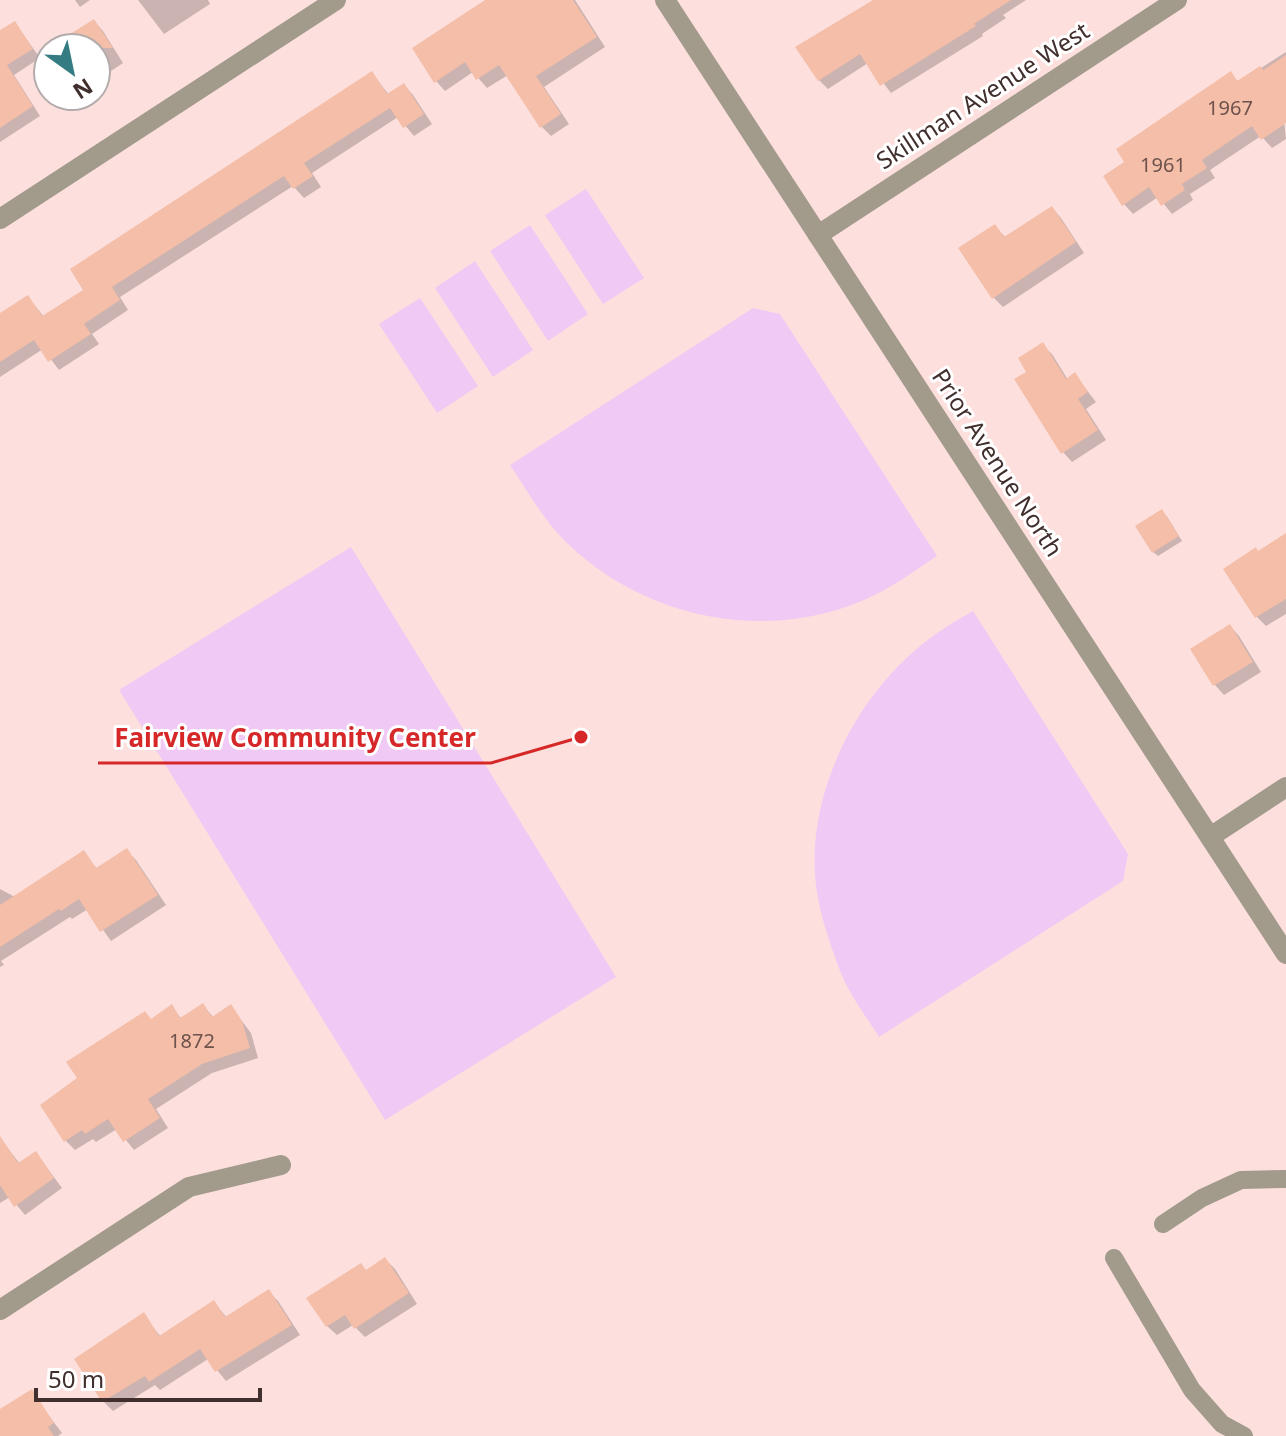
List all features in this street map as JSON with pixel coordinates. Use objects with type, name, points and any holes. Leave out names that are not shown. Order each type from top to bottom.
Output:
[{"type":"street","points":[[0,219],[336,0]]},
{"type":"street","name":"Prior Avenue North","points":[[665,0],[1286,954]]},
{"type":"street","name":"Skillman Avenue West","points":[[818,235],[1177,0]]},
{"type":"street","points":[[1210,837],[1286,787]]},
{"type":"street","points":[[0,1310],[189,1187],[281,1165]]},
{"type":"lane","points":[[1163,1224],[1202,1198],[1241,1180],[1286,1179]]},
{"type":"lane","points":[[1114,1258],[1192,1390],[1222,1424],[1244,1436]]},
{"type":"shaded area","points":[[586,189],[644,278],[603,304],[545,215]]},
{"type":"shaded area","points":[[530,225],[588,314],[548,341],[490,251]]},
{"type":"shaded area","points":[[475,261],[533,350],[493,377],[435,288]]},
{"type":"shaded area","points":[[420,298],[478,386],[437,413],[379,324]]},
{"type":"shaded area","points":[[753,308],[780,314],[937,556],[864,600],[826,613],[786,620],[747,621],[707,616],[669,606],[633,590],[599,569],[559,535],[510,465]]},
{"type":"shaded area","points":[[351,547],[616,977],[385,1120],[119,690]]},
{"type":"shaded area","points":[[973,611],[1128,854],[1123,881],[879,1037],[847,986],[826,931],[817,892],[817,824],[837,758],[872,697],[918,648]]},
{"type":"building","points":[[485,0],[573,0],[597,37],[536,76],[561,114],[540,128],[499,65],[476,80],[465,62],[434,83],[412,48]]},
{"type":"building","points":[[873,0],[1011,0],[974,24],[976,26],[880,86],[860,54],[818,81],[795,47]]},
{"type":"building","points":[[94,19],[103,32],[73,32]]},
{"type":"building","points":[[15,21],[32,47],[7,65],[32,107],[0,128],[0,30]]},
{"type":"building","points":[[1286,55],[1286,123],[1261,140],[1252,126],[1202,160],[1207,168],[1182,184],[1185,190],[1161,206],[1149,187],[1122,206],[1103,176],[1124,162],[1116,149],[1231,71],[1237,81],[1260,66],[1263,70]]},
{"type":"building","points":[[372,71],[387,94],[404,83],[424,114],[403,128],[390,108],[304,163],[313,176],[293,189],[284,176],[112,287],[120,300],[84,324],[91,334],[48,362],[34,340],[0,362],[0,313],[28,295],[42,316],[83,290],[70,269]]},
{"type":"building","points":[[1052,206],[1076,242],[992,299],[958,248],[995,224],[1004,237]]},
{"type":"building","points":[[1043,342],[1066,379],[1075,372],[1088,392],[1078,399],[1098,430],[1061,454],[1014,379],[1026,372],[1018,358]]},
{"type":"building","points":[[1162,509],[1179,536],[1152,553],[1135,526]]},
{"type":"building","points":[[1286,533],[1286,599],[1255,618],[1223,569],[1256,547],[1258,551]]},
{"type":"building","points":[[1230,624],[1253,662],[1213,686],[1190,649]]},
{"type":"building","points":[[127,848],[158,895],[100,932],[79,899],[0,947],[0,905],[84,850],[96,868]]},
{"type":"building","points":[[203,1003],[212,1017],[231,1004],[242,1021],[250,1048],[202,1064],[148,1099],[160,1118],[123,1142],[108,1119],[85,1134],[82,1130],[64,1142],[40,1105],[77,1078],[66,1062],[145,1011],[151,1019],[172,1004],[180,1018]]},
{"type":"building","points":[[0,1136],[18,1163],[36,1151],[54,1178],[14,1207],[0,1185]]},
{"type":"building","points":[[385,1257],[409,1293],[354,1329],[345,1315],[326,1327],[306,1298],[361,1263],[366,1270]]},
{"type":"building","points":[[269,1289],[292,1325],[215,1372],[200,1349],[149,1382],[145,1376],[102,1402],[74,1359],[144,1312],[159,1336],[214,1300],[225,1317]]},
{"type":"building","points":[[32,1389],[54,1423],[48,1427],[54,1436],[0,1436],[0,1409]]},
{"type":"place","name":"Fairview Community Center","points":[[581,737]]}]
